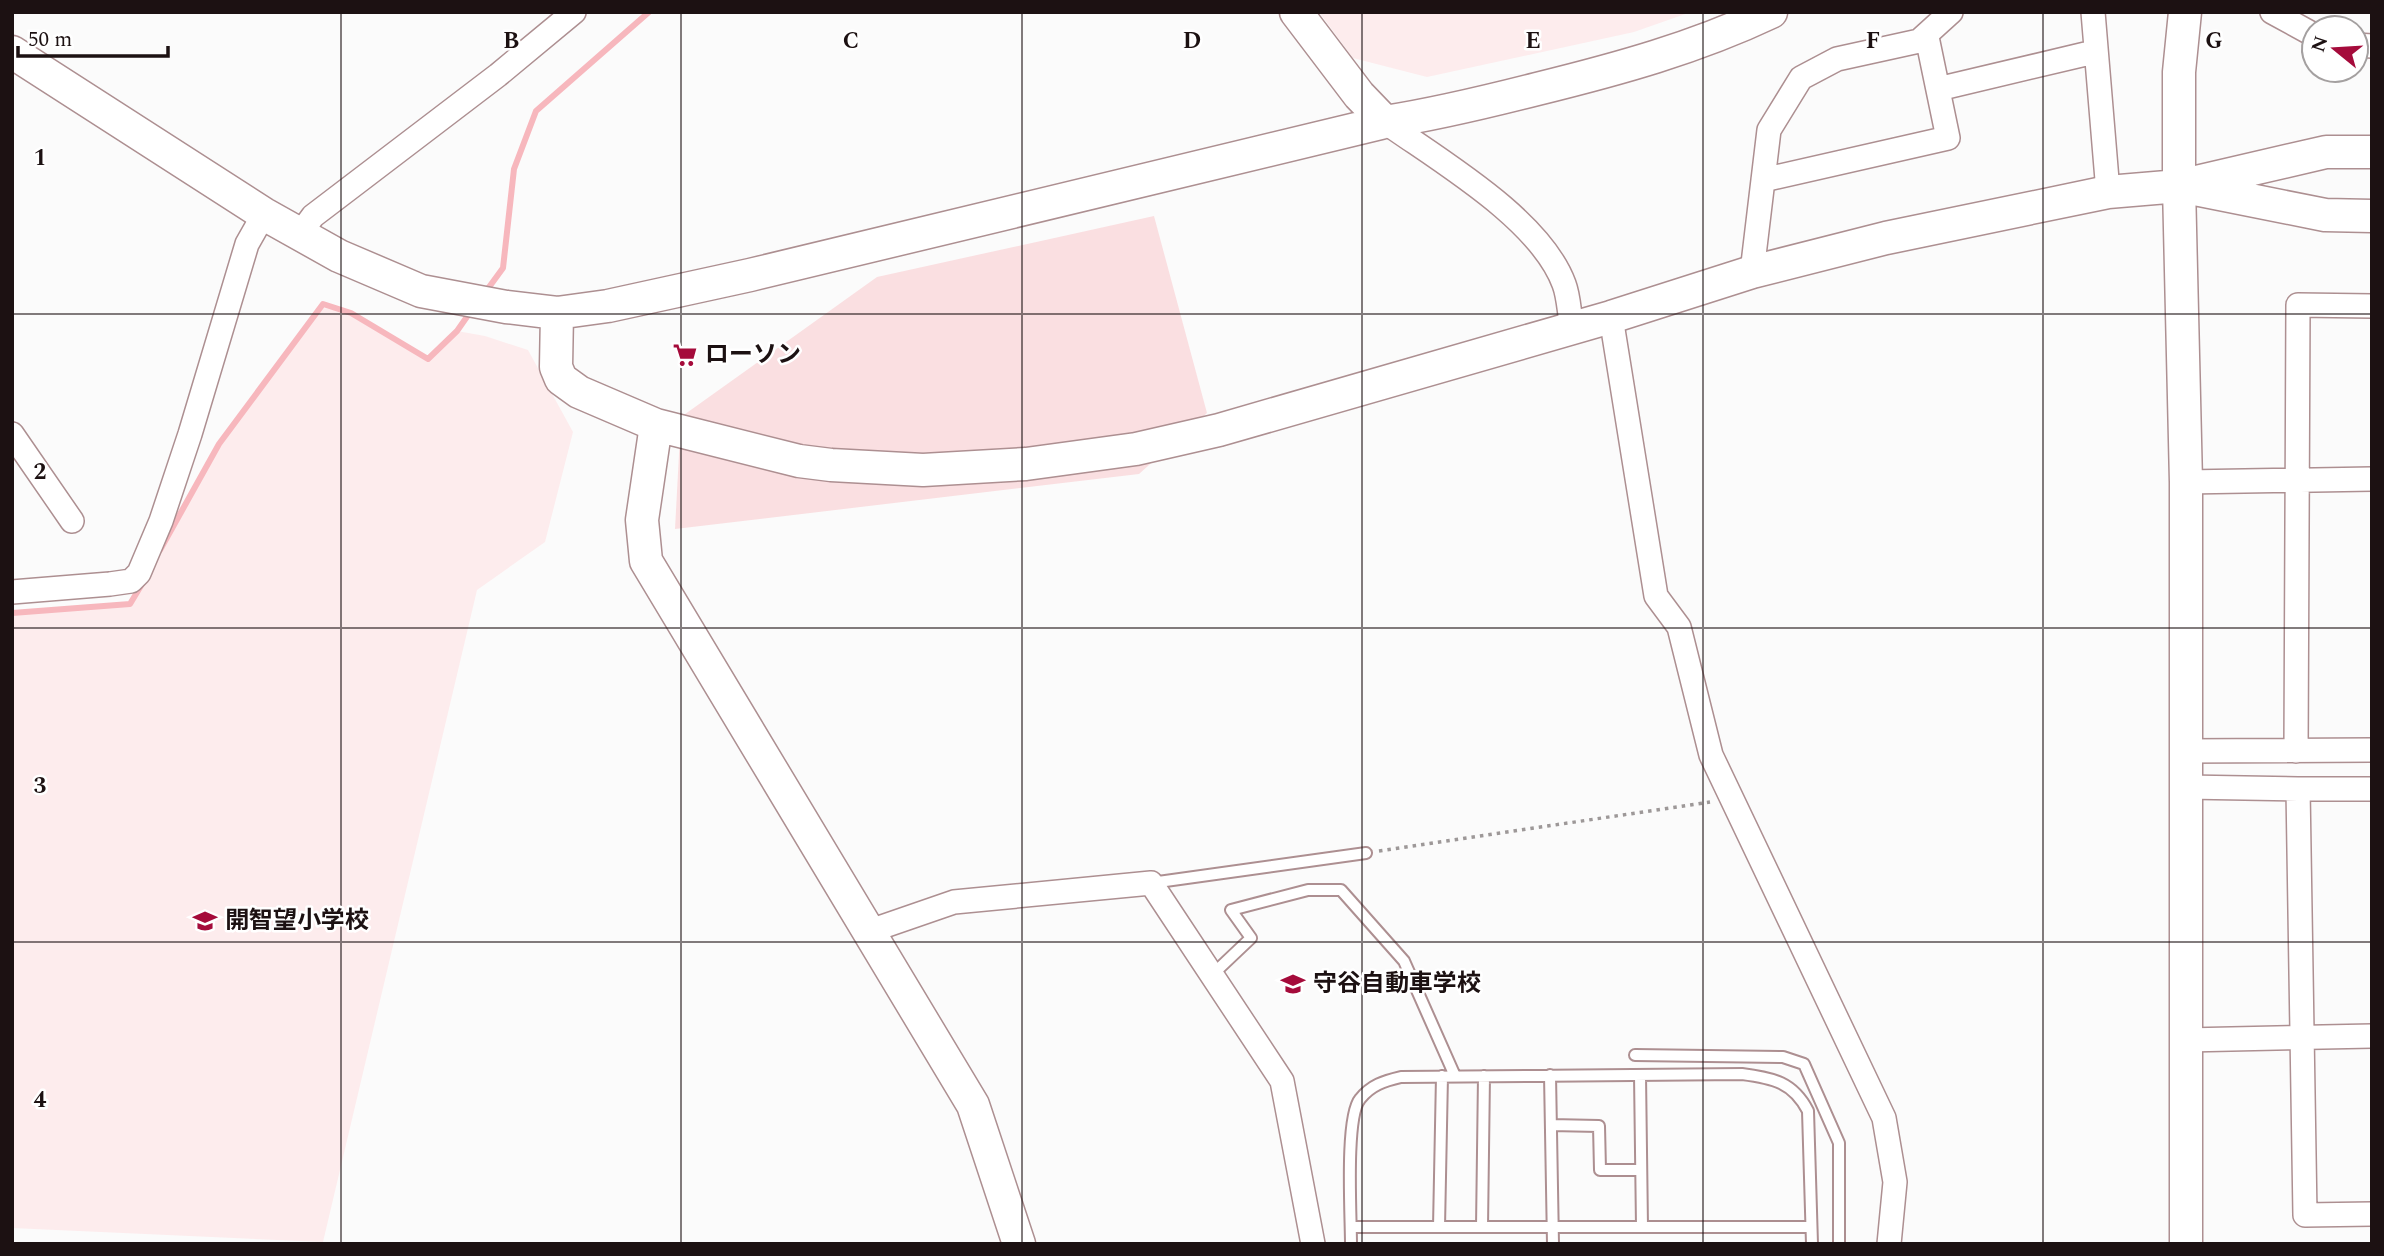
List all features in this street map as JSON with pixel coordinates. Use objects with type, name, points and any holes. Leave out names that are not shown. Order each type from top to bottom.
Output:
[{"type":"street","points":[[299,234],[313,216],[498,75],[574,12]]},
{"type":"street","points":[[1296,12],[1359,95],[1385,122],[1504,209],[1533,236],[1564,284],[1572,327]]},
{"type":"street","points":[[12,52],[264,214],[387,279],[421,291],[484,304],[557,313],[608,306],[750,275],[1385,122],[1436,114],[1638,65],[1714,39],[1771,12]]},
{"type":"street","points":[[1752,272],[1769,130],[1801,78],[1837,59],[1927,37],[1951,12]]},
{"type":"street","points":[[2093,12],[2094,52],[2108,192]]},
{"type":"street","points":[[2185,12],[2179,72],[2179,186],[2186,482],[2186,1244]]},
{"type":"street","points":[[2272,12],[2300,27]]},
{"type":"street","points":[[1763,180],[1948,138],[1927,37]]},
{"type":"street","points":[[1938,89],[2094,52]]},
{"type":"street","points":[[557,313],[556,367],[561,379],[579,392],[656,425],[799,461],[831,465],[923,470],[1026,464],[1136,449],[1220,430],[1611,317],[1752,272],[1886,238],[2108,192],[2179,186],[2326,152],[2372,152]]},
{"type":"street","points":[[2179,186],[2325,215],[2372,216]]},
{"type":"street","points":[[12,592],[131,581],[139,573],[161,521],[190,435],[247,244],[264,214]]},
{"type":"street","points":[[2296,751],[2298,305],[2372,306]]},
{"type":"street","points":[[1611,317],[1656,596],[1679,627],[1711,755],[1884,1118],[1895,1182],[1889,1244]]},
{"type":"street","points":[[656,425],[642,520],[646,561],[973,1105],[1020,1244]]},
{"type":"street","points":[[12,434],[72,521]]},
{"type":"street","points":[[2186,482],[2372,479]]},
{"type":"street","points":[[2186,751],[2372,750]]},
{"type":"street","points":[[2186,787],[2372,789]]},
{"type":"street","points":[[2298,789],[2305,1215],[2372,1214]]},
{"type":"street","points":[[870,931],[954,902],[1151,883],[1282,1081],[1313,1244]]},
{"type":"street","points":[[2186,1040],[2372,1036]]},
{"type":"lane","points":[[1151,883],[1366,853]]},
{"type":"lane","points":[[1212,975],[1251,938],[1231,910],[1308,890],[1341,890],[1404,961],[1455,1076]]},
{"type":"lane","points":[[1635,1055],[1783,1057],[1804,1064],[1839,1143],[1839,1244]]},
{"type":"lane","points":[[1549,1075],[1553,1244]]},
{"type":"lane","points":[[1640,1075],[1642,1227]]},
{"type":"lane","points":[[1351,1244],[1351,1124],[1358,1101],[1379,1082],[1401,1077],[1640,1075],[1766,1077],[1784,1082],[1800,1095],[1810,1125],[1812,1244]]},
{"type":"lane","points":[[1439,1227],[1442,1076]]},
{"type":"lane","points":[[1482,1227],[1484,1076]]},
{"type":"lane","points":[[1551,1125],[1599,1126],[1600,1170],[1641,1170]]},
{"type":"lane","points":[[1351,1227],[1811,1227]]},
{"type":"path","points":[[1366,853],[1732,799]]},
{"type":"shaded area","points":[[1319,12],[1691,12],[1634,32],[1427,77],[1353,58]]},
{"type":"shaded area","points":[[1154,216],[1207,413],[1139,474],[675,529],[681,417],[877,277]]},
{"type":"shaded area","name":"開智望小学校","points":[[323,308],[351,313],[428,359],[457,331],[485,336],[528,350],[573,432],[545,542],[477,590],[323,1242],[12,1228],[12,613],[131,604],[221,442]]},
{"type":"waterway","points":[[484,294],[503,268],[514,169],[536,111],[649,12]]},
{"type":"waterway","points":[[160,550],[219,444],[323,304],[351,313],[428,359],[457,331],[471,311]]},
{"type":"waterway","points":[[12,613],[130,604],[142,584]]},
{"type":"place","name":"ローソン","points":[[685,355]]},
{"type":"place","name":"開智望小学校","points":[[205,921]]},
{"type":"place","name":"守谷自動車学校","points":[[1293,984]]}]
